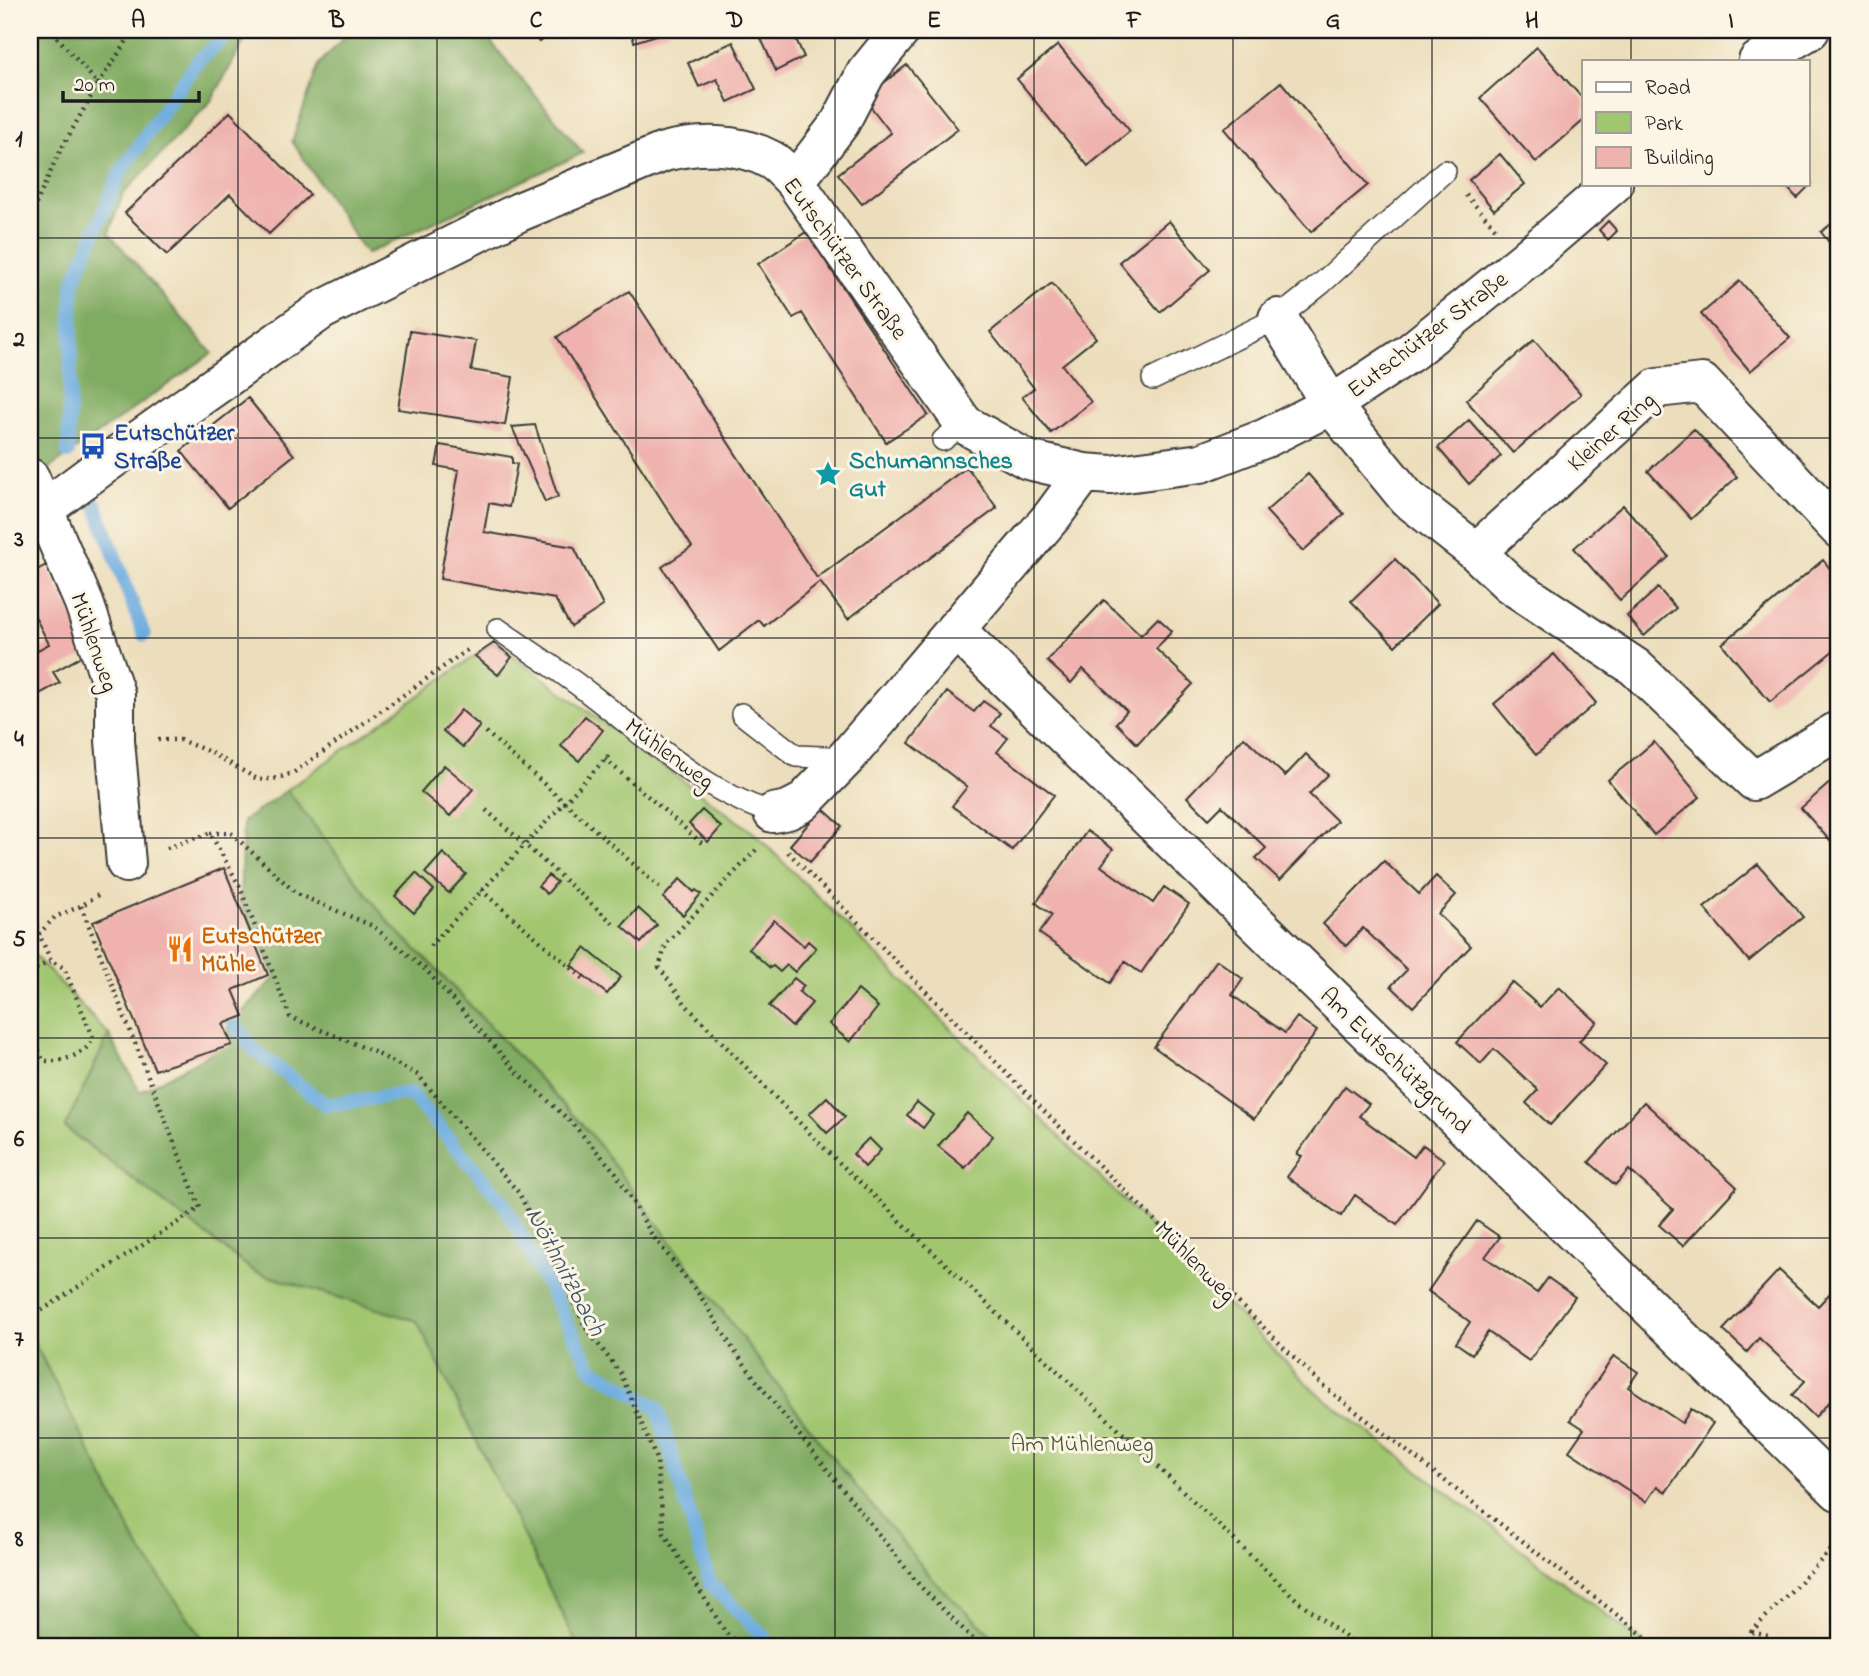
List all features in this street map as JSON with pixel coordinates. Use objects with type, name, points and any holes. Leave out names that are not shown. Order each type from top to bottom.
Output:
[{"type":"street","points":[[795,182],[840,123],[866,73],[901,30]]},
{"type":"street","points":[[1760,60],[1810,30]]},
{"type":"street","name":"Eutschützer Straße","points":[[34,504],[322,310],[519,212],[664,152],[689,146],[720,146],[772,160],[795,182],[953,432],[1028,460],[1084,473],[1111,475],[1201,463],[1266,438],[1331,405],[1411,352],[1611,186]]},
{"type":"street","points":[[1278,318],[1331,405],[1407,498],[1476,552],[1510,584],[1635,667],[1754,781],[1839,730]]},
{"type":"street","name":"Kleiner Ring","points":[[1476,552],[1657,388],[1702,383],[1839,529]]},
{"type":"street","points":[[772,824],[788,810],[802,803],[846,758],[1053,515],[1084,473]]},
{"type":"street","name":"Mühlenweg","points":[[34,504],[84,603],[115,694],[118,792],[126,863]]},
{"type":"street","name":"Am Eutschützgrund","points":[[955,629],[1838,1491]]},
{"type":"lane","points":[[1153,379],[1278,318],[1322,283],[1445,171]]},
{"type":"lane","name":"Mühlenweg","points":[[498,629],[589,692],[698,778],[748,805],[772,824]]},
{"type":"lane","points":[[742,714],[796,756],[846,758]]},
{"type":"path","points":[[51,30],[98,84]]},
{"type":"path","points":[[30,217],[59,153],[98,84],[134,30]]},
{"type":"path","points":[[1445,171],[1499,232]]},
{"type":"path","points":[[180,740],[211,752],[259,780],[293,773],[498,629]]},
{"type":"path","points":[[430,946],[635,728]]},
{"type":"path","points":[[486,732],[661,889]]},
{"type":"path","points":[[605,759],[705,846]]},
{"type":"path","points":[[486,810],[613,922]]},
{"type":"path","points":[[772,824],[666,944],[659,967],[665,976],[686,1004],[833,1156],[1297,1600],[1357,1646]]},
{"type":"path","name":"Mühlenweg","points":[[772,824],[1053,1120],[1322,1385],[1657,1646]]},
{"type":"path","points":[[209,833],[239,885],[281,989],[289,1017],[372,1051],[418,1075],[519,1193],[586,1328],[621,1374],[657,1461],[664,1533],[726,1633],[742,1646]]},
{"type":"path","points":[[126,863],[209,833],[231,833],[297,894],[373,926],[426,970],[518,1073],[571,1122],[616,1173],[652,1235],[701,1297],[731,1346],[762,1388],[920,1586],[980,1646]]},
{"type":"path","points":[[481,890],[584,979]]},
{"type":"path","points":[[30,1318],[200,1208],[81,906],[55,916],[39,934]]},
{"type":"path","points":[[30,1031],[43,1060],[50,1062],[87,1049],[93,1037],[64,968],[51,961],[34,919]]},
{"type":"path","points":[[30,972],[51,961]]},
{"type":"path","points":[[1749,1646],[1751,1632],[1839,1542]]},
{"type":"path","points":[[1751,1632],[1768,1636],[1773,1646]]},
{"type":"green space","points":[[30,30],[250,30],[212,100],[123,194],[109,233],[212,353],[44,472],[30,440]]},
{"type":"green space","points":[[351,30],[481,30],[583,153],[366,254],[292,141],[319,64]]},
{"type":"green space","name":"Am Mühlenweg","points":[[494,642],[754,833],[1316,1392],[1647,1646],[1003,1646],[935,1582],[826,1450],[589,1132],[391,925],[287,790]]},
{"type":"green space","points":[[287,790],[391,925],[589,1132],[826,1450],[935,1582],[1003,1646],[578,1646],[417,1321],[255,1272],[65,1127],[109,1035],[140,1092],[208,1055],[233,1022],[276,977],[240,902],[243,821]]},
{"type":"green space","points":[[30,951],[109,1035],[65,1128],[255,1272],[417,1320],[578,1646],[208,1646],[138,1546],[30,1334]]},
{"type":"green space","points":[[30,1334],[138,1546],[208,1646],[30,1646]]},
{"type":"building","points":[[530,30],[556,30],[539,42]]},
{"type":"building","points":[[631,30],[673,30],[634,42]]},
{"type":"building","points":[[757,30],[792,30],[804,57],[776,71]]},
{"type":"building","points":[[733,42],[756,89],[728,102],[717,79],[699,87],[688,63]]},
{"type":"building","points":[[1058,45],[1130,131],[1088,166],[1017,79]]},
{"type":"building","points":[[1537,47],[1582,98],[1582,122],[1536,162],[1480,98]]},
{"type":"building","points":[[907,65],[958,129],[862,204],[838,174],[891,133],[864,98]]},
{"type":"building","points":[[1281,82],[1368,185],[1311,232],[1224,129]]},
{"type":"building","points":[[230,112],[310,195],[269,234],[230,194],[167,255],[125,213]]},
{"type":"building","points":[[1500,154],[1525,184],[1494,210],[1469,180]]},
{"type":"building","points":[[1786,186],[1809,186],[1797,198]]},
{"type":"building","points":[[1839,218],[1839,255],[1821,232]]},
{"type":"building","points":[[1169,221],[1210,270],[1160,312],[1119,262]]},
{"type":"building","points":[[1608,221],[1617,231],[1608,240],[1599,230]]},
{"type":"building","points":[[806,232],[928,415],[886,442],[802,313],[793,318],[758,264]]},
{"type":"building","points":[[1740,281],[1790,338],[1750,371],[1701,314]]},
{"type":"building","points":[[1052,283],[1096,338],[1062,365],[1091,402],[1051,433],[1022,397],[1034,388],[990,332]]},
{"type":"building","points":[[629,291],[817,578],[967,467],[997,508],[848,619],[820,582],[764,626],[759,620],[719,651],[662,567],[692,547],[557,337]]},
{"type":"building","points":[[410,331],[476,341],[471,370],[513,377],[505,425],[398,409]]},
{"type":"building","points":[[1534,340],[1581,394],[1513,453],[1466,400]]},
{"type":"building","points":[[248,398],[294,455],[228,508],[181,451]]},
{"type":"building","points":[[1469,420],[1501,456],[1469,484],[1438,448]]},
{"type":"building","points":[[535,425],[558,497],[545,502],[512,427]]},
{"type":"building","points":[[1694,429],[1737,477],[1691,519],[1648,471]]},
{"type":"building","points":[[440,445],[512,457],[512,463],[517,464],[509,507],[489,503],[484,532],[574,547],[603,606],[571,627],[555,599],[440,579],[459,470],[436,466]]},
{"type":"building","points":[[1308,474],[1344,514],[1303,551],[1266,511]]},
{"type":"building","points":[[1623,505],[1669,557],[1620,600],[1574,548]]},
{"type":"building","points":[[1395,559],[1438,604],[1395,646],[1351,601]]},
{"type":"building","points":[[1823,560],[1839,580],[1839,646],[1770,702],[1722,644]]},
{"type":"building","points":[[46,565],[92,651],[53,672],[60,683],[30,699],[30,654],[49,644],[30,607],[30,574]]},
{"type":"building","points":[[1658,588],[1676,608],[1644,636],[1627,616]]},
{"type":"building","points":[[1104,600],[1141,635],[1158,618],[1172,631],[1156,649],[1193,684],[1137,744],[1116,723],[1127,711],[1083,669],[1071,683],[1047,661]]},
{"type":"building","points":[[494,643],[512,657],[498,675],[475,656]]},
{"type":"building","points":[[1554,654],[1596,703],[1536,755],[1494,704]]},
{"type":"building","points":[[947,692],[974,712],[983,701],[1000,713],[991,726],[1008,738],[997,752],[1054,795],[1012,850],[952,806],[967,787],[909,743]]},
{"type":"building","points":[[461,710],[480,726],[463,747],[443,731]]},
{"type":"building","points":[[585,716],[603,730],[579,761],[561,746]]},
{"type":"building","points":[[1244,737],[1285,776],[1306,754],[1328,775],[1309,794],[1337,821],[1280,880],[1256,858],[1266,848],[1222,806],[1209,819],[1187,797]]},
{"type":"building","points":[[1654,742],[1700,797],[1654,835],[1608,780]]},
{"type":"building","points":[[444,765],[473,789],[450,816],[421,792]]},
{"type":"building","points":[[1839,775],[1839,851],[1801,808]]},
{"type":"building","points":[[822,808],[842,826],[810,862],[790,845]]},
{"type":"building","points":[[702,810],[721,827],[708,842],[689,824]]},
{"type":"building","points":[[1087,831],[1113,849],[1101,866],[1153,903],[1164,887],[1189,904],[1141,973],[1125,962],[1110,983],[1039,933],[1052,915],[1036,903]]},
{"type":"building","points":[[443,853],[466,874],[449,893],[425,873]]},
{"type":"building","points":[[1384,861],[1419,894],[1436,876],[1456,895],[1438,914],[1471,946],[1413,1007],[1391,986],[1407,970],[1363,928],[1346,946],[1323,924]]},
{"type":"building","points":[[1758,864],[1803,917],[1749,961],[1704,908]]},
{"type":"building","name":"Eutschützer Mühle","points":[[224,868],[268,975],[233,990],[244,1016],[223,1024],[232,1045],[155,1070],[93,922]]},
{"type":"building","points":[[416,873],[434,890],[414,913],[395,896]]},
{"type":"building","points":[[548,875],[557,882],[547,894],[538,886]]},
{"type":"building","points":[[680,879],[694,892],[696,890],[701,894],[683,915],[663,898]]},
{"type":"building","points":[[638,908],[657,925],[641,943],[622,926]]},
{"type":"building","points":[[774,920],[804,946],[808,941],[816,948],[795,972],[787,965],[780,972],[773,966],[770,968],[749,949]]},
{"type":"building","points":[[585,948],[621,977],[607,994],[571,965]]},
{"type":"building","points":[[1217,960],[1243,979],[1232,995],[1285,1033],[1297,1017],[1317,1031],[1254,1119],[1154,1047]]},
{"type":"building","points":[[794,978],[804,986],[799,992],[812,1003],[792,1027],[769,1006]]},
{"type":"building","points":[[1512,982],[1540,1007],[1559,987],[1597,1022],[1579,1041],[1606,1065],[1550,1125],[1526,1103],[1538,1090],[1494,1049],[1481,1064],[1457,1042]]},
{"type":"building","points":[[858,990],[878,1007],[850,1042],[829,1024]]},
{"type":"building","points":[[1345,1086],[1369,1104],[1359,1116],[1414,1157],[1423,1145],[1444,1160],[1397,1225],[1355,1195],[1341,1216],[1287,1177],[1302,1156],[1297,1154]]},
{"type":"building","points":[[827,1097],[845,1117],[827,1133],[809,1114]]},
{"type":"building","points":[[917,1102],[933,1115],[923,1128],[907,1115]]},
{"type":"building","points":[[1644,1102],[1737,1187],[1683,1246],[1659,1225],[1673,1209],[1629,1170],[1615,1185],[1589,1162]]},
{"type":"building","points":[[967,1113],[993,1136],[965,1168],[938,1146]]},
{"type":"building","points":[[869,1138],[881,1150],[865,1167],[853,1154]]},
{"type":"building","points":[[1477,1221],[1500,1237],[1485,1257],[1537,1293],[1548,1278],[1575,1297],[1529,1361],[1488,1332],[1472,1354],[1456,1343],[1470,1322],[1428,1291]]},
{"type":"building","points":[[1779,1270],[1818,1306],[1834,1289],[1839,1294],[1839,1392],[1815,1417],[1792,1395],[1805,1381],[1759,1338],[1747,1352],[1723,1330]]},
{"type":"building","points":[[1614,1356],[1638,1372],[1628,1387],[1682,1423],[1691,1409],[1713,1423],[1666,1492],[1657,1486],[1646,1502],[1569,1451],[1584,1429],[1570,1420]]},
{"type":"waterway","name":"Nöthnitzbach","points":[[68,453],[73,284],[120,173],[196,63],[232,30]]},
{"type":"waterway","name":"Nöthnitzbach","points":[[96,505],[144,635]]},
{"type":"waterway","name":"Nöthnitzbach","points":[[232,1020],[254,1050],[326,1105],[410,1093],[505,1205],[591,1368],[657,1407],[710,1583],[773,1646]]},
{"type":"place","name":"Eutschützer Straße","points":[[93,446]]},
{"type":"place","name":"Schumannsches Gut","points":[[828,474]]},
{"type":"place","name":"Eutschützer Mühle","points":[[180,949]]}]
